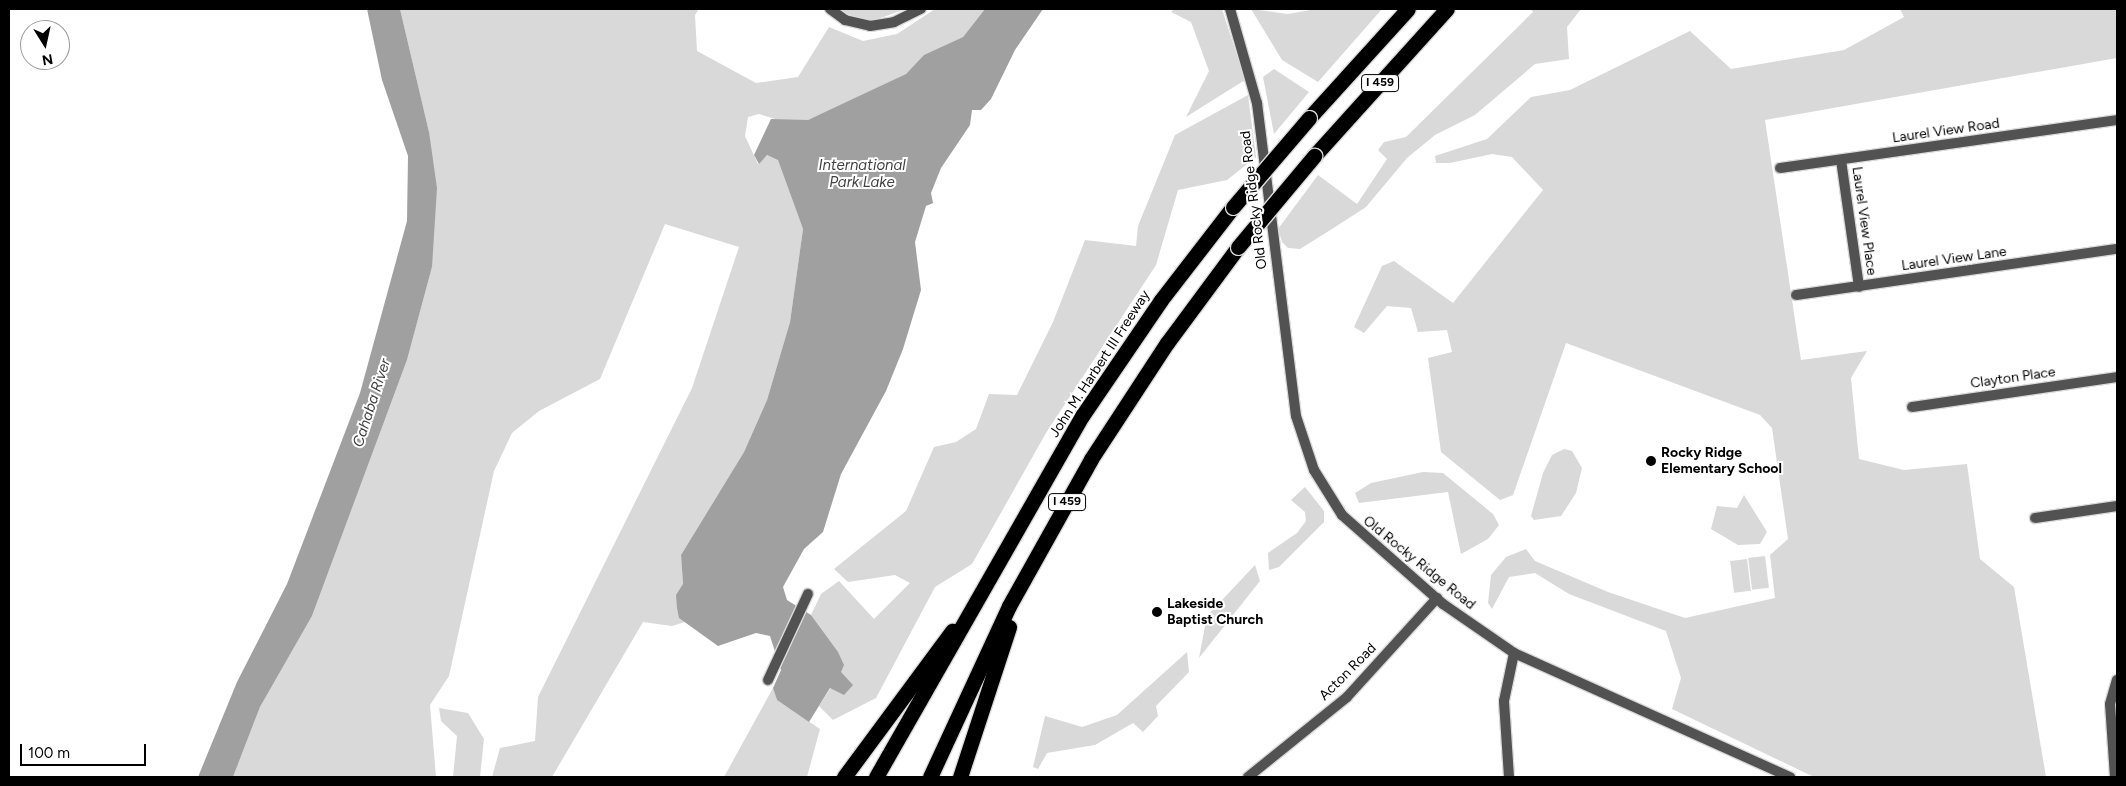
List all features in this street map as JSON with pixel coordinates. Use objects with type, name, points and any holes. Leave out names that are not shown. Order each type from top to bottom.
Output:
[{"type":"highway","name":"John M. Harbert III Freeway","points":[[876,777],[1082,416],[1161,300],[1233,207],[1309,118],[1408,9]]},
{"type":"highway","name":"I 459","points":[[930,777],[1034,559],[1091,460],[1167,343],[1238,247],[1314,156],[1447,9]]},
{"type":"highway","points":[[960,777],[986,690],[1034,559]]},
{"type":"highway","points":[[844,777],[935,650],[971,610]]},
{"type":"street","points":[[830,9],[845,20],[870,26],[894,22],[921,9]]},
{"type":"street","name":"Old Rocky Ridge Road","points":[[1230,9],[1254,86],[1296,416],[1306,450],[1322,484],[1354,528],[1437,598],[1514,653],[1790,777]]},
{"type":"street","name":"Laurel View Road","points":[[1780,168],[2117,120]]},
{"type":"street","name":"Laurel View Place","points":[[1841,160],[1859,286]]},
{"type":"street","name":"Laurel View Lane","points":[[1796,295],[2117,249]]},
{"type":"street","name":"Clayton Place","points":[[1912,407],[2117,377]]},
{"type":"street","points":[[2035,518],[2117,506]]},
{"type":"street","points":[[768,680],[808,594]]},
{"type":"street","name":"Acton Road","points":[[1248,777],[1347,697],[1437,598]]},
{"type":"street","points":[[1509,777],[1504,701],[1514,653]]},
{"type":"street","points":[[2116,777],[2110,704],[2117,680]]},
{"type":"shaded area","points":[[400,9],[699,9],[695,15],[697,51],[756,83],[798,77],[829,27],[863,41],[897,34],[935,9],[985,9],[963,37],[925,55],[906,74],[854,100],[808,120],[785,122],[759,114],[748,117],[745,136],[758,164],[767,155],[778,159],[803,229],[790,322],[767,400],[744,452],[681,555],[683,584],[677,608],[685,622],[672,626],[643,622],[552,777],[492,777],[500,748],[535,741],[538,697],[692,388],[739,247],[665,224],[600,379],[539,411],[512,433],[494,471],[449,676],[430,705],[436,777],[233,777],[260,707],[312,616],[407,360],[432,267],[429,132]]},
{"type":"shaded area","points":[[846,9],[906,9],[869,22],[837,10]]},
{"type":"shaded area","points":[[1174,9],[1222,9],[1245,80],[1186,117],[1209,71],[1191,22],[1171,12]]},
{"type":"shaded area","points":[[1251,9],[1288,14],[1316,9],[1382,9],[1318,82],[1282,60]]},
{"type":"shaded area","points":[[1531,9],[1581,9],[1567,27],[1569,59],[1535,64],[1475,115],[1435,135],[1407,158],[1366,207],[1332,229],[1300,249],[1288,248],[1282,242],[1278,229],[1318,175],[1357,204],[1387,159],[1378,150],[1384,142],[1406,137],[1533,12]]},
{"type":"shaded area","points":[[1900,9],[2117,9],[2117,58],[1765,120],[1801,360],[1867,351],[1851,378],[1859,459],[1904,470],[1967,464],[1980,559],[2014,587],[2046,777],[1814,777],[1672,709],[1681,678],[1666,631],[1569,594],[1535,573],[1509,577],[1492,609],[1488,603],[1491,575],[1506,557],[1526,549],[1535,561],[1608,592],[1685,618],[1775,598],[1770,555],[1788,539],[1772,428],[1760,415],[1566,343],[1513,495],[1500,500],[1441,452],[1428,358],[1452,352],[1447,330],[1418,332],[1411,308],[1387,306],[1364,333],[1354,327],[1382,266],[1394,261],[1453,303],[1543,190],[1512,157],[1492,154],[1450,163],[1436,163],[1435,156],[1487,139],[1531,97],[1570,90],[1690,31],[1731,69],[1844,50],[1904,17]]},
{"type":"shaded area","points":[[1274,69],[1309,92],[1274,134],[1263,77]]},
{"type":"shaded area","points":[[1248,95],[1256,157],[1227,180],[1178,190],[1156,265],[1046,433],[972,564],[935,587],[876,698],[833,720],[819,706],[841,672],[829,641],[811,615],[821,594],[839,581],[874,619],[910,583],[895,575],[848,582],[834,569],[906,511],[934,447],[956,442],[976,429],[989,394],[1017,395],[1053,322],[1085,240],[1136,246],[1138,226],[1175,135]]},
{"type":"shaded area","points":[[1564,449],[1572,451],[1582,468],[1576,493],[1561,516],[1534,520],[1531,516],[1543,473],[1552,455]]},
{"type":"shaded area","points":[[1423,472],[1443,473],[1493,514],[1499,525],[1488,539],[1461,554],[1448,492],[1359,503],[1355,493],[1371,483]]},
{"type":"shaded area","points":[[1305,487],[1324,511],[1324,522],[1279,567],[1269,570],[1268,553],[1297,533],[1306,521],[1305,512],[1291,500]]},
{"type":"shaded area","points":[[1744,495],[1767,532],[1760,544],[1738,545],[1711,529],[1717,506],[1737,508]]},
{"type":"shaded area","points":[[1765,556],[1769,588],[1752,590],[1748,558]]},
{"type":"shaded area","points":[[1747,559],[1751,591],[1734,593],[1730,561]]},
{"type":"shaded area","points":[[1255,565],[1260,581],[1199,658],[1207,616]]},
{"type":"shaded area","points":[[1187,652],[1189,672],[1156,706],[1158,716],[1143,732],[1133,723],[1095,745],[1047,753],[1038,769],[1033,767],[1045,716],[1082,727],[1117,715]]},
{"type":"shaded area","points":[[773,688],[777,700],[820,729],[807,777],[724,777]]},
{"type":"shaded area","points":[[439,708],[468,713],[484,739],[480,777],[453,777],[457,736],[441,721]]},
{"type":"water","name":"Cahaba River","points":[[367,9],[400,9],[429,132],[437,188],[432,267],[407,360],[312,616],[260,707],[233,777],[198,777],[237,682],[287,584],[360,393],[407,221],[408,156],[382,80]]},
{"type":"water","name":"International Park Lake","points":[[985,9],[1043,9],[1015,50],[991,99],[981,110],[972,110],[970,125],[941,168],[931,193],[933,203],[926,206],[915,242],[921,290],[903,349],[886,391],[841,474],[823,532],[804,549],[783,587],[787,600],[811,615],[838,652],[844,665],[841,672],[853,685],[844,695],[830,688],[809,722],[777,700],[773,688],[781,670],[770,636],[756,633],[718,646],[679,618],[677,608],[676,595],[683,584],[681,555],[744,452],[767,400],[790,322],[803,229],[778,160],[767,155],[759,164],[754,155],[771,119],[808,120],[906,74],[924,55],[963,37]]},
{"type":"place","name":"Rocky Ridge Elementary School","points":[[1651,461]]},
{"type":"place","name":"Lakeside Baptist Church","points":[[1157,612]]}]
